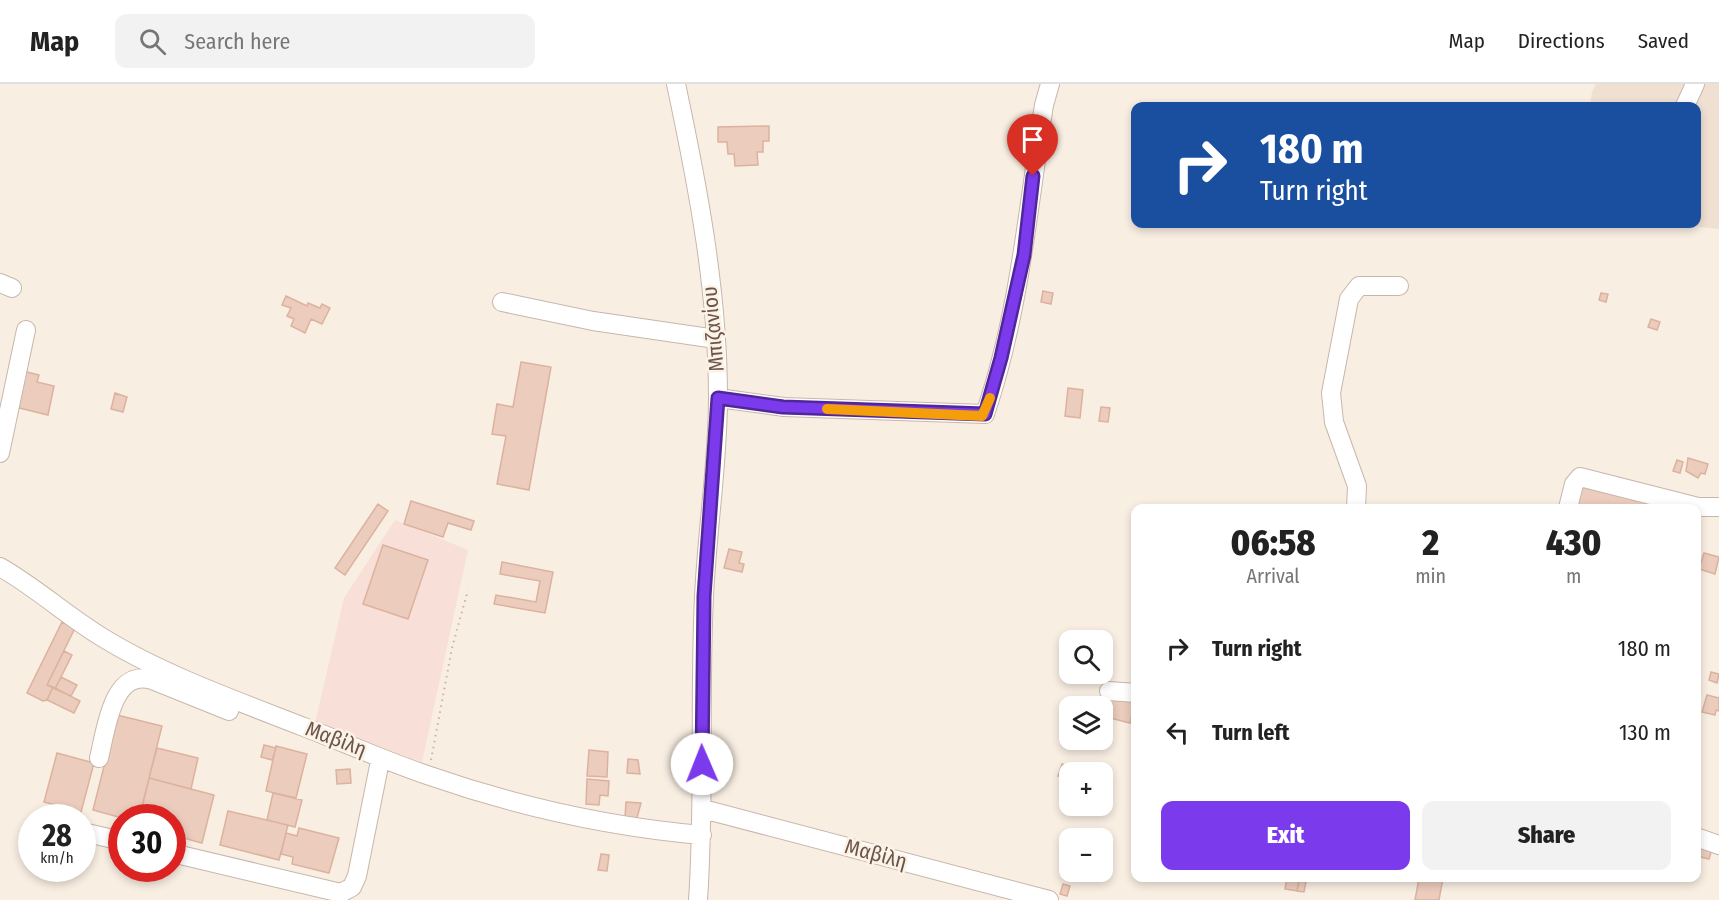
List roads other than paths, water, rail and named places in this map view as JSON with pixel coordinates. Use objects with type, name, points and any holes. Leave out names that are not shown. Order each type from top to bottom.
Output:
[{"type":"street","name":"Μπιζανίου","points":[[676,84],[702,212],[716,339],[718,398],[704,596],[703,808],[698,900]]},
{"type":"street","points":[[718,398],[783,407],[985,414],[1001,358],[1024,255],[1044,105],[1050,84]]},
{"type":"street","points":[[1687,102],[1695,84]]},
{"type":"street","points":[[1356,504],[1357,486],[1334,422],[1331,393],[1349,299],[1359,286],[1399,286]]},
{"type":"street","points":[[502,302],[593,321],[716,339]]},
{"type":"street","points":[[0,453],[26,330]]},
{"type":"street","points":[[1569,504],[1574,484],[1580,477],[1676,504]]},
{"type":"street","points":[[1701,509],[1719,507]]},
{"type":"street","name":"Μαβίλη","points":[[0,567],[34,587],[70,616],[106,640],[215,692],[428,776],[541,809],[659,831],[702,835]]},
{"type":"street","points":[[99,758],[120,689],[131,679],[140,676],[379,766],[391,770],[409,768]]},
{"type":"street","points":[[1109,691],[1131,693]]},
{"type":"street","points":[[186,856],[341,893],[352,887],[357,876],[379,766]]},
{"type":"street","name":"Μαβίλη","points":[[703,808],[1049,900]]},
{"type":"street","points":[[1701,839],[1719,845]]}]
